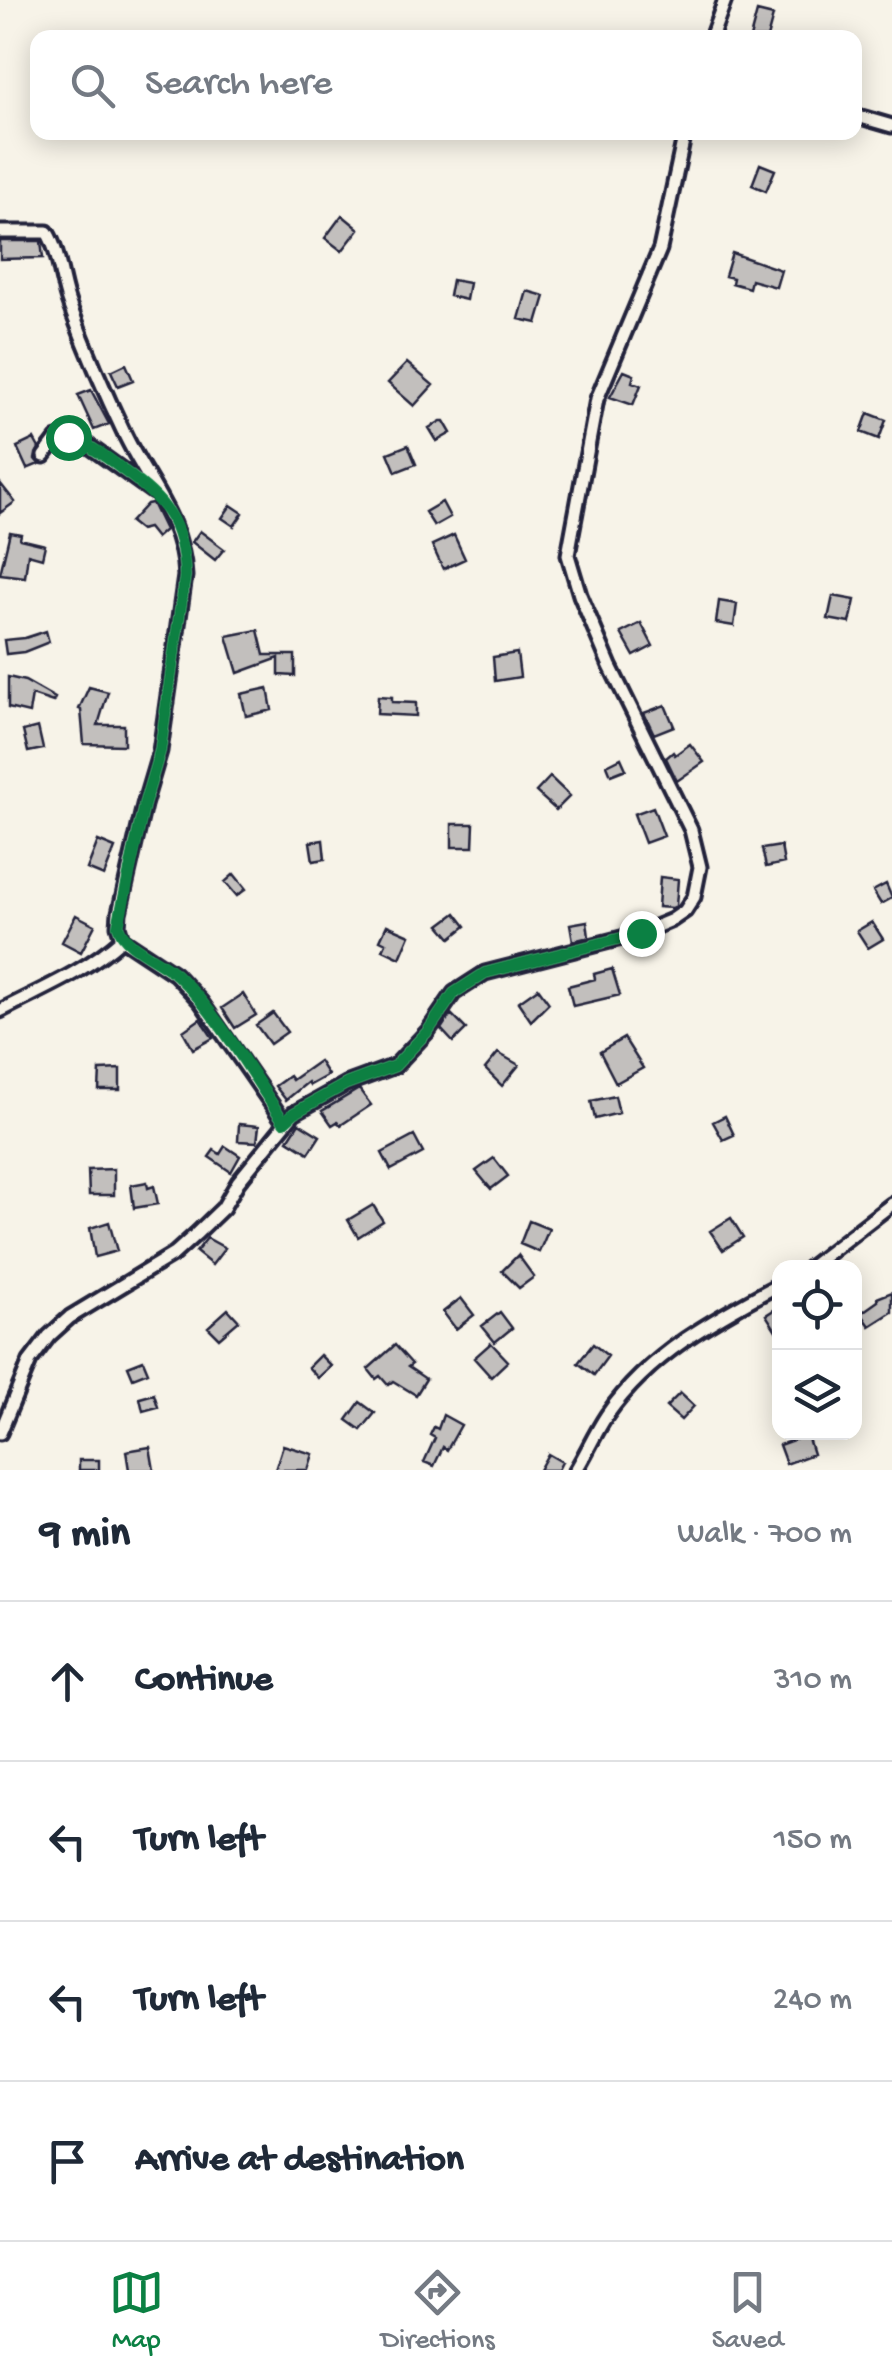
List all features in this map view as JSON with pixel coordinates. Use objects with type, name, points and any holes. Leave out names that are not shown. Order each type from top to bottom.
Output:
[{"type":"street","points":[[714,30],[725,0]]},
{"type":"street","points":[[862,117],[892,126]]},
{"type":"street","points":[[0,1433],[30,1361],[48,1336],[70,1317],[147,1272],[184,1244],[222,1208],[294,1113],[346,1084],[395,1066],[467,982],[485,973],[641,933],[672,920],[685,911],[694,897],[700,867],[691,830],[610,666],[568,555],[596,399],[660,250],[683,140]]},
{"type":"street","points":[[0,232],[47,232],[53,242],[70,306],[126,437],[184,548],[185,576],[160,751],[118,926],[122,938],[176,974],[201,1002],[284,1122]]},
{"type":"street","points":[[44,456],[56,439],[82,441],[160,497]]},
{"type":"street","points":[[0,1011],[66,980],[101,958],[122,938]]},
{"type":"street","points":[[819,1260],[892,1204]]},
{"type":"street","points":[[576,1470],[608,1414],[657,1360],[719,1317],[772,1288]]},
{"type":"building","points":[[757,12],[773,16],[769,30],[752,30]]},
{"type":"building","points":[[760,164],[775,170],[766,191],[752,185]]},
{"type":"building","points":[[342,215],[359,229],[342,251],[325,238]]},
{"type":"building","points":[[0,241],[41,241],[43,258],[0,259]]},
{"type":"building","points":[[732,253],[781,270],[776,287],[751,280],[749,288],[732,283],[733,278],[725,276]]},
{"type":"building","points":[[452,280],[469,283],[466,300],[449,296]]},
{"type":"building","points":[[527,291],[545,296],[537,323],[519,319]]},
{"type":"building","points":[[407,363],[433,385],[414,406],[388,383]]},
{"type":"building","points":[[126,364],[133,380],[118,386],[111,371]]},
{"type":"building","points":[[624,371],[634,375],[632,382],[641,385],[633,405],[610,397]]},
{"type":"building","points":[[91,390],[109,424],[94,430],[78,395]]},
{"type":"building","points":[[868,413],[886,420],[879,439],[861,432]]},
{"type":"building","points":[[441,421],[451,433],[437,441],[429,428]]},
{"type":"building","points":[[34,439],[39,448],[35,459],[39,464],[27,469],[17,447]]},
{"type":"building","points":[[408,445],[416,464],[396,472],[388,453]]},
{"type":"building","points":[[0,483],[15,502],[0,513]]},
{"type":"building","points":[[442,502],[450,517],[434,526],[425,512]]},
{"type":"building","points":[[152,503],[165,530],[156,538],[148,528],[140,530],[130,522]]},
{"type":"building","points":[[231,505],[243,513],[234,526],[222,518]]},
{"type":"building","points":[[200,531],[224,549],[215,560],[192,542]]},
{"type":"building","points":[[10,532],[21,534],[20,539],[45,545],[42,558],[28,554],[25,577],[0,574]]},
{"type":"building","points":[[454,535],[465,559],[443,569],[432,545]]},
{"type":"building","points":[[833,596],[855,600],[850,623],[828,619]]},
{"type":"building","points":[[719,601],[737,604],[734,626],[716,623]]},
{"type":"building","points":[[641,623],[653,646],[634,656],[621,633]]},
{"type":"building","points":[[258,630],[264,655],[295,655],[295,676],[279,675],[279,658],[238,673],[227,636]]},
{"type":"building","points":[[46,631],[49,642],[6,654],[4,640]]},
{"type":"building","points":[[517,653],[520,677],[495,681],[493,657]]},
{"type":"building","points":[[8,677],[25,681],[55,698],[53,702],[32,695],[29,713],[8,708]]},
{"type":"building","points":[[89,687],[108,692],[98,725],[124,725],[124,745],[84,744],[79,709]]},
{"type":"building","points":[[268,688],[272,710],[246,716],[241,694]]},
{"type":"building","points":[[378,696],[392,697],[392,702],[416,703],[416,716],[377,714]]},
{"type":"building","points":[[665,705],[674,726],[654,734],[644,713]]},
{"type":"building","points":[[38,727],[43,749],[28,752],[23,731]]},
{"type":"building","points":[[690,744],[704,762],[677,781],[666,758]]},
{"type":"building","points":[[621,758],[626,769],[611,775],[607,765]]},
{"type":"building","points":[[550,777],[570,796],[556,810],[536,792]]},
{"type":"building","points":[[653,807],[664,836],[645,843],[634,814]]},
{"type":"building","points":[[452,824],[474,824],[473,847],[452,847]]},
{"type":"building","points":[[323,840],[325,859],[313,861],[310,842]]},
{"type":"building","points":[[98,841],[115,848],[104,876],[87,869]]},
{"type":"building","points":[[781,846],[784,863],[766,867],[762,849]]},
{"type":"building","points":[[234,874],[246,889],[237,896],[225,882]]},
{"type":"building","points":[[660,877],[678,879],[676,906],[672,908],[658,907]]},
{"type":"building","points":[[886,884],[892,898],[881,904],[873,891]]},
{"type":"building","points":[[456,913],[466,926],[451,938],[440,925]]},
{"type":"building","points":[[76,915],[95,925],[81,952],[62,942]]},
{"type":"building","points":[[587,921],[589,937],[573,941],[570,924]]},
{"type":"building","points":[[872,922],[883,939],[868,948],[857,931]]},
{"type":"building","points":[[387,925],[410,935],[400,958],[383,950],[386,943],[380,940]]},
{"type":"building","points":[[612,969],[620,995],[573,1006],[568,986],[595,979],[594,974]]},
{"type":"building","points":[[538,988],[549,1003],[531,1021],[518,1002]]},
{"type":"building","points":[[243,994],[256,1015],[235,1028],[222,1008]]},
{"type":"building","points":[[273,1013],[287,1032],[270,1044],[256,1025]]},
{"type":"building","points":[[451,1014],[466,1029],[453,1042],[441,1029]]},
{"type":"building","points":[[200,1019],[213,1038],[193,1049],[183,1031]]},
{"type":"building","points":[[624,1038],[643,1068],[616,1083],[600,1052]]},
{"type":"building","points":[[498,1053],[519,1065],[502,1086],[485,1069]]},
{"type":"building","points":[[319,1061],[328,1075],[310,1085],[308,1082],[286,1100],[275,1086],[289,1076],[292,1080]]},
{"type":"building","points":[[120,1069],[120,1090],[99,1090],[100,1070]]},
{"type":"building","points":[[359,1089],[371,1105],[341,1125],[332,1125],[322,1111]]},
{"type":"building","points":[[615,1096],[619,1113],[595,1119],[591,1101]]},
{"type":"building","points":[[725,1116],[734,1135],[723,1140],[713,1122]]},
{"type":"building","points":[[299,1123],[320,1136],[309,1153],[288,1140]]},
{"type":"building","points":[[239,1124],[259,1126],[257,1142],[238,1141]]},
{"type":"building","points":[[414,1136],[423,1153],[391,1170],[382,1153]]},
{"type":"building","points":[[225,1146],[240,1156],[231,1172],[209,1157],[214,1150],[220,1154]]},
{"type":"building","points":[[494,1158],[508,1176],[491,1189],[476,1171]]},
{"type":"building","points":[[114,1169],[114,1195],[89,1195],[88,1170]]},
{"type":"building","points":[[147,1182],[148,1188],[154,1186],[158,1204],[134,1208],[131,1185]]},
{"type":"building","points":[[373,1205],[383,1221],[358,1237],[348,1220]]},
{"type":"building","points":[[731,1218],[743,1237],[723,1250],[710,1231]]},
{"type":"building","points":[[529,1221],[549,1229],[539,1252],[520,1244]]},
{"type":"building","points":[[109,1222],[117,1251],[95,1257],[90,1228]]},
{"type":"building","points":[[207,1238],[225,1248],[212,1265],[196,1252]]},
{"type":"building","points":[[518,1255],[534,1277],[519,1288],[502,1271]]},
{"type":"building","points":[[892,1292],[892,1312],[870,1326],[862,1312],[877,1298]]},
{"type":"building","points":[[461,1298],[474,1315],[456,1329],[443,1312]]},
{"type":"building","points":[[228,1309],[239,1321],[219,1338],[208,1327]]},
{"type":"building","points":[[500,1312],[512,1328],[495,1342],[482,1326]]},
{"type":"building","points":[[491,1343],[508,1361],[491,1377],[474,1358]]},
{"type":"building","points":[[593,1344],[608,1356],[594,1375],[578,1363]]},
{"type":"building","points":[[395,1345],[412,1364],[408,1367],[426,1379],[416,1395],[393,1381],[388,1385],[380,1376],[376,1379],[368,1369]]},
{"type":"building","points":[[320,1355],[331,1366],[318,1378],[308,1367]]},
{"type":"building","points":[[143,1360],[148,1372],[133,1378],[128,1366]]},
{"type":"building","points":[[680,1393],[694,1406],[681,1420],[666,1407]]},
{"type":"building","points":[[154,1394],[158,1407],[143,1411],[140,1398]]},
{"type":"building","points":[[360,1402],[375,1413],[361,1430],[347,1420]]},
{"type":"building","points":[[443,1415],[461,1425],[434,1466],[424,1462],[435,1438],[430,1435],[434,1427],[438,1429]]},
{"type":"building","points":[[809,1440],[813,1454],[786,1464],[779,1445]]},
{"type":"building","points":[[283,1445],[313,1454],[308,1470],[275,1470]]},
{"type":"building","points":[[150,1447],[154,1470],[129,1470],[126,1451]]},
{"type":"building","points":[[548,1454],[562,1462],[558,1470],[539,1470]]},
{"type":"building","points":[[79,1460],[99,1460],[99,1470],[79,1470]]},
{"type":"route","points":[[68,437],[99,451],[160,497],[184,548],[185,576],[160,751],[118,926],[122,938],[176,974],[201,1002],[284,1122],[346,1084],[395,1066],[467,982],[485,973],[641,933]]}]
